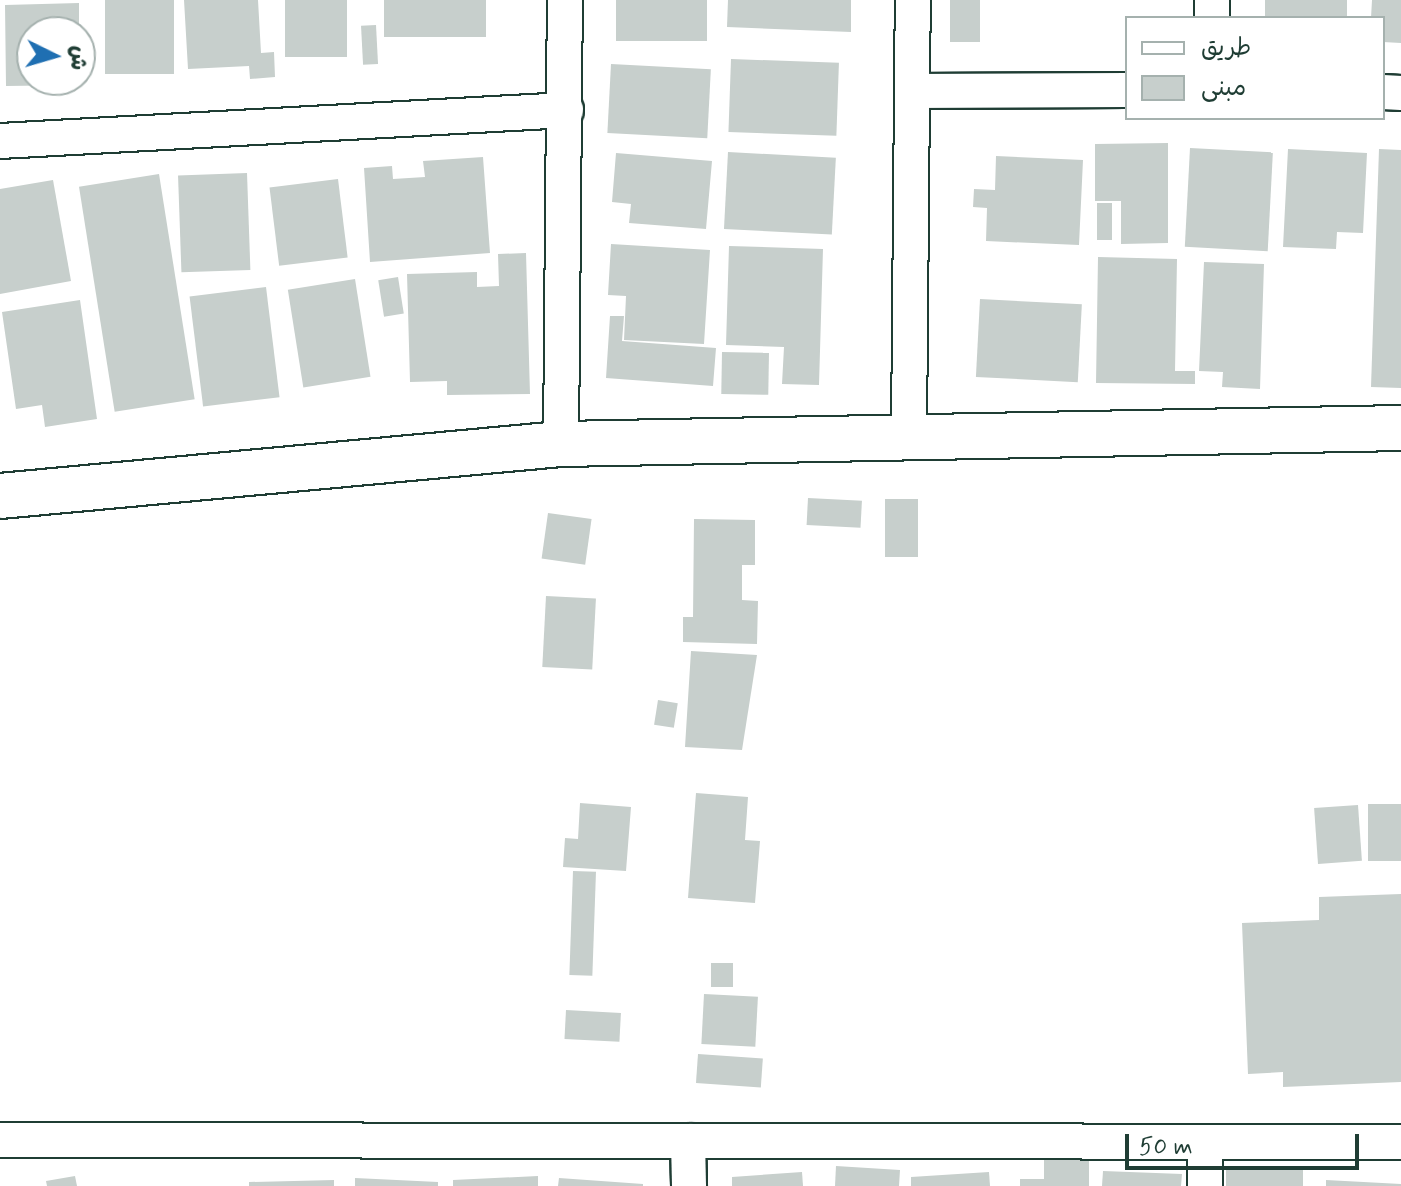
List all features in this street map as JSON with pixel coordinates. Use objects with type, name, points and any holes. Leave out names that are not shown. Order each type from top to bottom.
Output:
[{"type":"street","points":[[561,444],[565,0]]},
{"type":"street","points":[[909,434],[913,0]]},
{"type":"street","points":[[913,91],[1125,90]]},
{"type":"street","points":[[0,141],[566,110]]},
{"type":"street","points":[[0,496],[561,444],[909,434],[1401,428]]},
{"type":"street","points":[[0,1140],[1401,1142]]},
{"type":"street","points":[[688,1141],[689,1186]]},
{"type":"street","points":[[1205,1142],[1205,1186]]},
{"type":"building","points":[[105,0],[174,0],[174,74],[105,74]]},
{"type":"building","points":[[184,0],[258,0],[261,53],[274,52],[275,77],[250,79],[249,66],[188,69]]},
{"type":"building","points":[[285,0],[347,0],[347,57],[285,57]]},
{"type":"building","points":[[384,0],[486,0],[486,37],[384,37]]},
{"type":"building","points":[[616,0],[707,0],[707,41],[616,41]]},
{"type":"building","points":[[728,0],[851,0],[851,32],[727,27]]},
{"type":"building","points":[[950,0],[980,0],[980,42],[950,42]]},
{"type":"building","points":[[1265,0],[1347,0],[1347,16],[1265,16]]},
{"type":"building","points":[[1372,0],[1401,0],[1401,43],[1385,42],[1385,16],[1371,16]]},
{"type":"building","points":[[79,3],[79,16],[16,16],[16,86],[6,86],[5,5]]},
{"type":"building","points":[[376,25],[378,64],[363,65],[361,26]]},
{"type":"building","points":[[731,59],[839,63],[836,136],[728,132]]},
{"type":"building","points":[[611,64],[711,69],[707,138],[607,133]]},
{"type":"building","points":[[1168,143],[1168,243],[1121,244],[1121,201],[1095,201],[1095,144]]},
{"type":"building","points":[[1190,148],[1273,152],[1268,251],[1185,247]]},
{"type":"building","points":[[1288,149],[1367,153],[1363,233],[1337,232],[1336,249],[1283,247]]},
{"type":"building","points":[[1379,149],[1401,150],[1401,388],[1371,387]]},
{"type":"building","points":[[728,152],[836,158],[832,235],[724,229]]},
{"type":"building","points":[[616,153],[712,161],[706,229],[629,223],[631,204],[612,202]]},
{"type":"building","points":[[996,156],[1083,160],[1079,245],[986,241],[987,208],[973,207],[974,189],[995,190]]},
{"type":"building","points":[[483,157],[490,253],[370,262],[364,168],[392,166],[393,179],[425,177],[423,161]]},
{"type":"building","points":[[247,173],[250,270],[181,272],[178,175]]},
{"type":"building","points":[[159,174],[195,399],[115,412],[79,187]]},
{"type":"building","points":[[338,179],[348,257],[279,266],[270,187]]},
{"type":"building","points":[[53,180],[71,281],[0,294],[0,189]]},
{"type":"building","points":[[1097,203],[1112,203],[1112,240],[1097,240]]},
{"type":"building","points":[[611,244],[710,250],[704,344],[624,340],[626,296],[608,295]]},
{"type":"building","points":[[729,246],[823,249],[819,385],[782,384],[784,347],[726,345]]},
{"type":"building","points":[[526,253],[530,394],[447,395],[447,381],[410,382],[407,274],[477,272],[477,287],[499,286],[498,254]]},
{"type":"building","points":[[1098,257],[1177,259],[1175,371],[1195,371],[1195,384],[1096,383]]},
{"type":"building","points":[[1204,262],[1264,264],[1260,389],[1222,387],[1223,372],[1199,371]]},
{"type":"building","points":[[398,277],[404,314],[384,317],[378,280]]},
{"type":"building","points":[[355,279],[370,377],[303,387],[288,290]]},
{"type":"building","points":[[266,287],[280,397],[203,407],[190,296]]},
{"type":"building","points":[[980,299],[1082,304],[1078,382],[976,377]]},
{"type":"building","points":[[80,300],[97,419],[45,427],[42,405],[16,409],[2,312]]},
{"type":"building","points":[[610,316],[624,316],[622,341],[716,348],[713,386],[606,378]]},
{"type":"building","points":[[722,352],[769,353],[768,395],[721,394]]},
{"type":"building","points":[[808,498],[862,501],[861,528],[807,525]]},
{"type":"building","points":[[885,499],[918,499],[918,557],[885,557]]},
{"type":"building","points":[[548,513],[592,519],[585,565],[542,559]]},
{"type":"building","points":[[694,519],[755,520],[755,565],[742,565],[742,600],[758,601],[757,644],[683,642],[683,617],[693,617]]},
{"type":"building","points":[[546,596],[596,599],[592,670],[542,667]]},
{"type":"building","points":[[691,651],[757,655],[742,750],[685,747]]},
{"type":"building","points":[[658,700],[678,703],[674,728],[654,725]]},
{"type":"building","points":[[696,793],[748,797],[745,840],[760,841],[755,903],[688,898]]},
{"type":"building","points":[[580,803],[631,807],[626,871],[563,867],[565,838],[578,839]]},
{"type":"building","points":[[1368,804],[1401,804],[1401,861],[1368,861]]},
{"type":"building","points":[[1358,805],[1362,861],[1318,864],[1314,808]]},
{"type":"building","points":[[573,871],[596,872],[592,976],[569,975]]},
{"type":"building","points":[[1401,894],[1401,1082],[1283,1087],[1283,1072],[1248,1074],[1242,923],[1319,920],[1319,897]]},
{"type":"building","points":[[711,963],[733,963],[733,987],[711,987]]},
{"type":"building","points":[[704,994],[758,997],[755,1047],[701,1044]]},
{"type":"building","points":[[566,1010],[621,1013],[619,1042],[564,1039]]},
{"type":"building","points":[[698,1054],[763,1059],[761,1087],[696,1083]]},
{"type":"building","points":[[1044,1156],[1089,1157],[1089,1186],[1020,1186],[1020,1179],[1044,1179]]},
{"type":"building","points":[[836,1166],[900,1170],[899,1186],[835,1186]]},
{"type":"building","points":[[1226,1169],[1303,1169],[1303,1186],[1226,1186]]},
{"type":"building","points":[[1103,1171],[1182,1174],[1181,1186],[1102,1186]]},
{"type":"building","points":[[802,1172],[803,1186],[732,1186],[732,1177]]},
{"type":"building","points":[[989,1172],[990,1186],[911,1186],[911,1177]]},
{"type":"building","points":[[75,1176],[77,1186],[47,1186],[46,1181]]},
{"type":"building","points":[[538,1176],[538,1186],[453,1186],[453,1180]]},
{"type":"building","points":[[355,1178],[438,1182],[438,1186],[355,1186]]},
{"type":"building","points":[[559,1178],[643,1184],[643,1186],[558,1186]]},
{"type":"building","points":[[334,1180],[334,1186],[249,1186],[249,1182]]},
{"type":"building","points":[[1326,1180],[1401,1184],[1401,1186],[1326,1186]]}]
